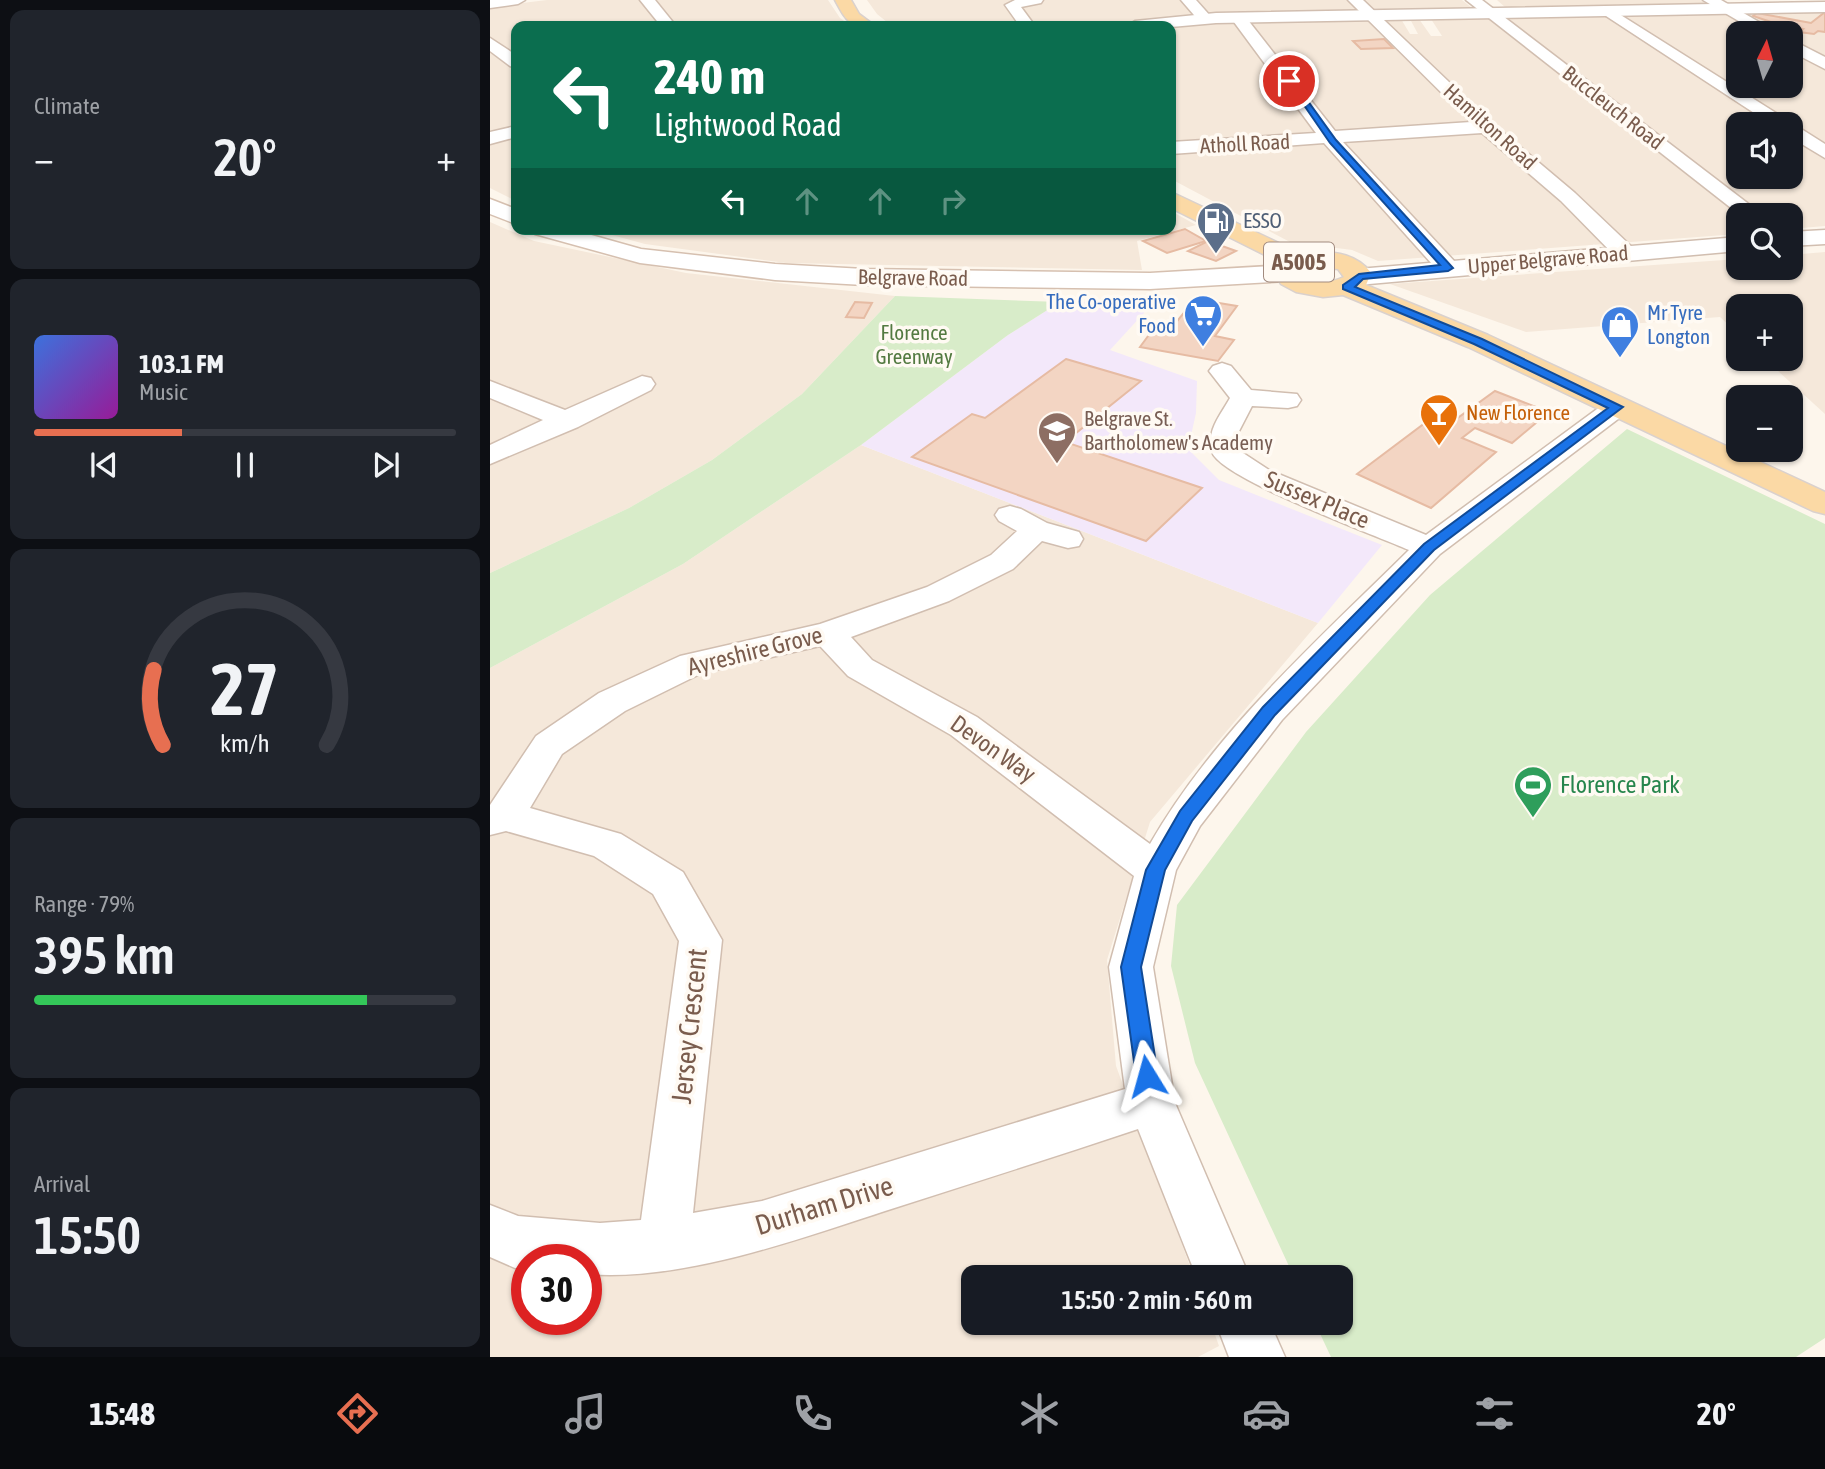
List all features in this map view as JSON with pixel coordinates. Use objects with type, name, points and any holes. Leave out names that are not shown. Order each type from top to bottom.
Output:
[{"type":"main road","points":[[843,0],[853,17],[859,21]]},
{"type":"main road","name":"A5005","points":[[1176,202],[1293,267],[1290,279],[1305,287],[1325,290],[1353,282],[1825,504]]},
{"type":"street","points":[[490,4],[518,0]]},
{"type":"street","points":[[647,0],[665,21]]},
{"type":"street","points":[[1024,21],[1012,5],[1036,0]]},
{"type":"street","points":[[1188,0],[1205,19]]},
{"type":"street","name":"Hamilton Road","points":[[1355,0],[1486,127],[1568,197],[1626,254]]},
{"type":"street","name":"Buccleuch Road","points":[[1473,0],[1737,203]]},
{"type":"street","points":[[1710,0],[1748,21]]},
{"type":"street","points":[[1176,22],[1238,18],[1825,7]]},
{"type":"street","points":[[1608,11],[1764,112]]},
{"type":"street","points":[[1238,18],[1332,138],[1448,268]]},
{"type":"street","points":[[490,43],[511,60]]},
{"type":"street","points":[[1803,51],[1825,64]]},
{"type":"street","name":"Atholl Road","points":[[1176,148],[1486,127]]},
{"type":"street","points":[[490,138],[511,133]]},
{"type":"street","points":[[1803,138],[1825,152]]},
{"type":"street","points":[[490,206],[511,215]]},
{"type":"street","name":"Belgrave Road","points":[[565,235],[640,256],[749,270],[864,277],[1150,281],[1293,267]]},
{"type":"street","points":[[1803,238],[1825,237]]},
{"type":"street","name":"Upper Belgrave Road","points":[[1353,282],[1448,268],[1726,245]]},
{"type":"street","points":[[1222,371],[1243,398],[1288,400]]},
{"type":"street","points":[[490,389],[568,421]]},
{"type":"street","points":[[490,456],[637,392]]},
{"type":"street","name":"Sussex Place","points":[[1243,398],[1223,435],[1227,455],[1259,476],[1429,547]]},
{"type":"street","points":[[1219,1265],[1151,1103],[1131,967],[1156,870],[1186,816],[1269,711],[1429,547],[1617,407]]},
{"type":"street","name":"Ayreshire Grove","points":[[498,818],[549,745],[612,702],[692,664],[828,633],[938,594],[1002,562],[1023,522],[1068,539]]},
{"type":"street","name":"Devon Way","points":[[828,633],[860,668],[964,726],[1156,870]]},
{"type":"street","name":"Jersey Crescent","points":[[498,818],[607,845],[668,883],[701,940],[664,1244]]},
{"type":"street","name":"Durham Drive","points":[[490,1230],[515,1242],[588,1248],[664,1244],[762,1226],[1151,1103]]},
{"type":"street","points":[[1248,1335],[1257,1357]]},
{"type":"shaded area","points":[[547,0],[828,0],[844,21],[511,21],[511,127],[490,131],[490,7]]},
{"type":"shaded area","points":[[867,0],[1462,0],[1472,8],[1227,14],[1151,21],[886,21]]},
{"type":"shaded area","points":[[1497,0],[1700,0],[1707,4],[1506,8]]},
{"type":"shaded area","points":[[1825,11],[1825,226],[1803,228],[1803,203],[1726,203],[1726,235],[1378,261],[1352,250],[1290,242],[1176,182],[1176,26],[1220,22],[1401,19],[1410,34],[1418,34],[1410,19],[1419,19],[1431,36],[1442,36],[1431,19]]},
{"type":"shaded area","points":[[511,137],[511,198],[490,188],[490,142]]},
{"type":"shaded area","points":[[1176,214],[1196,225],[1176,230]]},
{"type":"shaded area","points":[[490,222],[511,231],[511,235],[520,235],[534,241],[686,273],[895,296],[802,394],[712,460],[629,508],[490,573]]},
{"type":"shaded area","points":[[612,235],[1159,235],[1137,241],[1142,270],[786,263],[645,244]]},
{"type":"shaded area","points":[[1825,252],[1825,414],[1803,394],[1803,385],[1793,385],[1778,371],[1803,371],[1803,294],[1726,294],[1726,323],[1720,317],[1526,332],[1390,284],[1726,260],[1726,280],[1803,280],[1803,254]]},
{"type":"shaded area","name":"Belgrave St. Bartholomew's Academy","points":[[1060,302],[1154,302],[1110,350],[1197,381],[1196,413],[1188,449],[1219,480],[1382,545],[1318,623],[861,445],[1008,335]]},
{"type":"shaded area","points":[[861,445],[1318,623],[1150,822],[1107,960],[1116,1066],[1190,1265],[961,1265],[961,1335],[1215,1335],[1219,1346],[1198,1357],[490,1357],[490,668],[683,564]]},
{"type":"green space","name":"Florence Greenway","points":[[895,296],[1060,302],[1008,335],[861,445],[683,564],[490,668],[490,573],[629,508],[712,460],[802,394]]},
{"type":"green space","name":"Florence Park","points":[[1627,429],[1825,524],[1825,1338],[1796,1357],[1331,1357],[1321,1335],[1353,1335],[1353,1265],[1288,1265],[1195,1063],[1171,966],[1177,905],[1306,732],[1430,595]]},
{"type":"building","points":[[1825,12],[1825,32],[1803,33],[1803,22],[1811,23]]},
{"type":"building","points":[[1757,13],[1800,21],[1768,21],[1753,16]]},
{"type":"building","points":[[1384,39],[1393,48],[1361,49],[1353,41]]},
{"type":"building","points":[[1185,229],[1206,241],[1167,253],[1143,241],[1164,235],[1176,235],[1176,232]]},
{"type":"building","points":[[1208,241],[1236,251],[1216,261],[1188,251]]},
{"type":"building","points":[[1195,299],[1237,306],[1215,336],[1234,340],[1218,361],[1140,347],[1154,328],[1170,330]]},
{"type":"building","points":[[855,302],[872,303],[864,318],[846,317]]},
{"type":"building","points":[[1066,359],[1141,381],[1065,442],[1202,488],[1146,541],[912,457],[972,414],[985,418]]},
{"type":"building","name":"New Florence","points":[[1495,391],[1549,412],[1512,443],[1475,428],[1462,438],[1496,452],[1431,508],[1357,474],[1425,423],[1441,430]]},
{"type":"place","name":"ESSO","points":[[1216,255]]},
{"type":"place","name":"The Co-operative Food","points":[[1203,348]]},
{"type":"place","name":"Mr Tyre Longton","points":[[1620,359]]},
{"type":"place","name":"New Florence","points":[[1439,447]]},
{"type":"place","name":"Belgrave St. Bartholomew's Academy","points":[[1057,465]]},
{"type":"place","name":"Florence Park","points":[[1533,819]]},
{"type":"route","points":[[1147,1076],[1131,967],[1156,870],[1186,816],[1269,711],[1429,547],[1617,407],[1478,341],[1347,287],[1359,277],[1448,268],[1333,142],[1289,81]]}]
